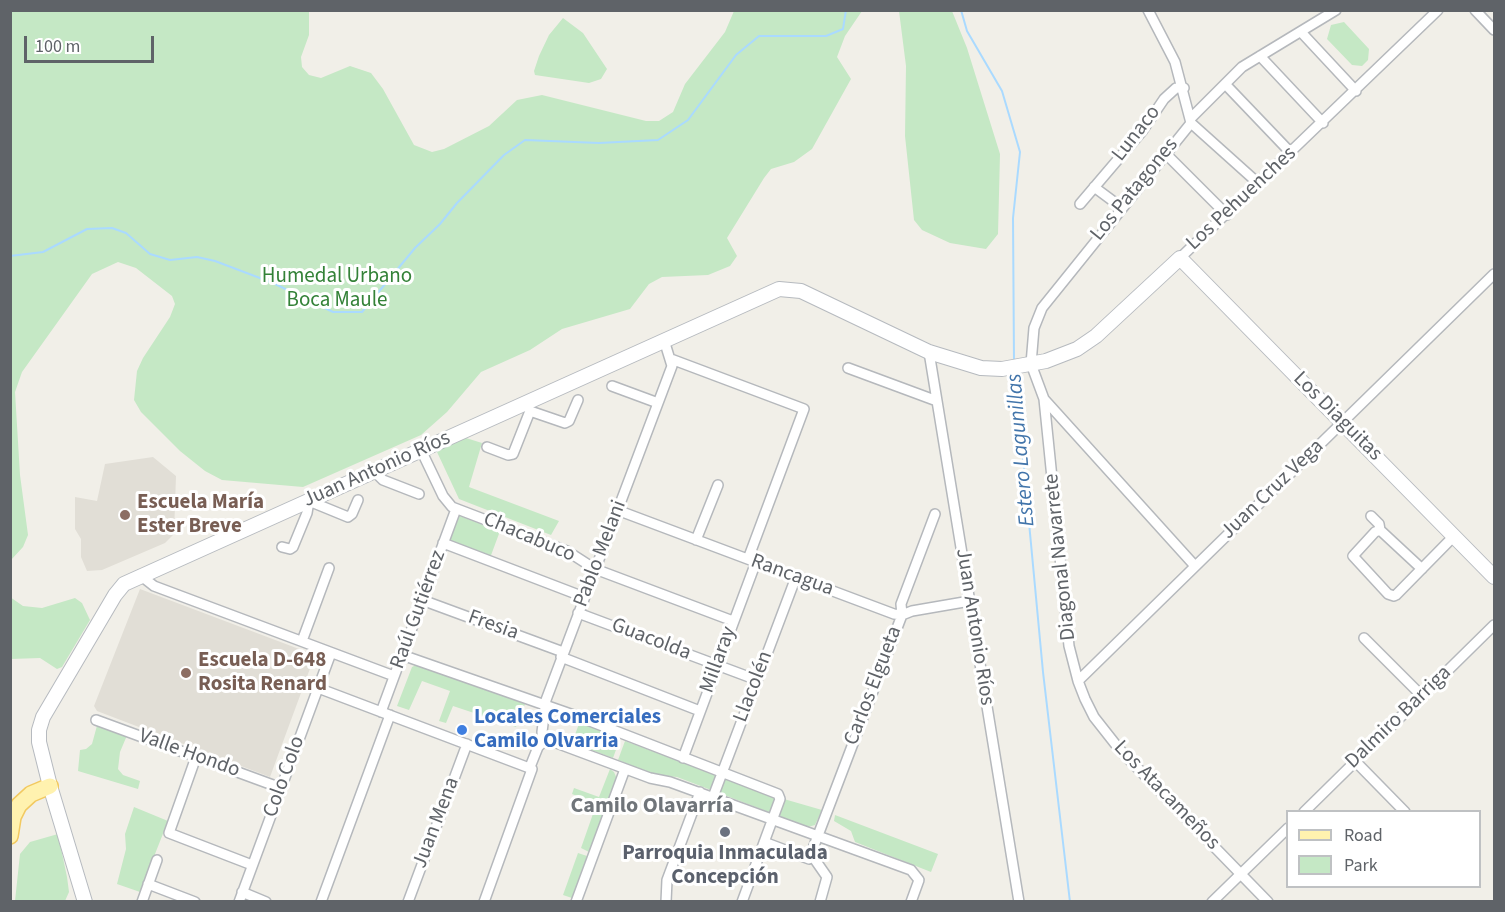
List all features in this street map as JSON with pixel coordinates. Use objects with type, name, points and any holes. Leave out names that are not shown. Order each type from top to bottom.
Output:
[{"type":"main road","points":[[10,836],[13,817],[19,805],[31,794],[51,786]]},
{"type":"street","name":"Los Patagones","points":[[1025,365],[1034,328],[1042,308],[1191,121],[1184,88],[1175,62],[1148,10]]},
{"type":"street","points":[[1259,184],[1191,121],[1242,67],[1336,10]]},
{"type":"street","name":"Los Pehuenches","points":[[1025,365],[1065,354],[1086,343],[1227,215],[1438,10]]},
{"type":"street","points":[[1475,10],[1494,30]]},
{"type":"street","points":[[1301,32],[1356,91]]},
{"type":"street","points":[[1260,56],[1323,123]]},
{"type":"street","points":[[1226,85],[1291,153]]},
{"type":"street","name":"Lunaco","points":[[1080,204],[1143,130],[1164,99],[1176,88],[1184,88]]},
{"type":"street","points":[[1165,153],[1227,215]]},
{"type":"street","points":[[1094,187],[1121,207]]},
{"type":"street","name":"Los Diaguitas","points":[[1180,258],[1494,577]]},
{"type":"street","name":"Juan Cruz Vega","points":[[1078,681],[1494,274]]},
{"type":"street","name":"Juan Antonio Ríos","points":[[85,902],[39,742],[43,717],[115,595],[124,584],[421,450],[528,407],[664,340],[775,290],[787,288],[801,291],[929,352],[981,368],[1002,369],[1025,365]]},
{"type":"street","points":[[664,340],[672,359]]},
{"type":"street","name":"Juan Antonio Ríos","points":[[929,352],[1019,902]]},
{"type":"street","name":"Pablo Melani","points":[[484,902],[538,747],[543,742],[544,705],[658,404],[672,366],[672,359]]},
{"type":"street","name":"Millaray","points":[[672,359],[804,409],[733,621],[682,758]]},
{"type":"street","name":"Diagonal Navarrete","points":[[1025,365],[1044,399],[1068,636],[1078,681]]},
{"type":"street","points":[[848,368],[937,401]]},
{"type":"street","points":[[612,386],[658,404]]},
{"type":"street","points":[[1044,399],[1195,566]]},
{"type":"street","points":[[487,447],[512,455],[528,407],[565,423],[569,421],[578,400]]},
{"type":"street","name":"Chacabuco","points":[[421,450],[446,501],[456,508],[567,551],[595,569],[733,621]]},
{"type":"street","points":[[374,471],[383,480],[419,494]]},
{"type":"street","points":[[696,540],[718,485]]},
{"type":"street","points":[[282,547],[290,549],[293,546],[307,513],[309,501],[348,517],[352,514],[358,500]]},
{"type":"street","name":"Raúl Gutiérrez","points":[[321,902],[386,713],[394,676],[456,508]]},
{"type":"street","name":"Rancagua","points":[[617,510],[902,615]]},
{"type":"street","name":"Carlos Elgueta","points":[[810,857],[902,615],[901,604],[935,514]]},
{"type":"street","points":[[1371,516],[1379,524],[1380,530],[1422,569]]},
{"type":"street","points":[[1380,530],[1375,532],[1353,556],[1388,594],[1396,595],[1454,536]]},
{"type":"street","points":[[443,543],[584,597]]},
{"type":"street","points":[[302,641],[329,568]]},
{"type":"street","points":[[140,575],[154,586],[394,676]]},
{"type":"street","name":"Llacolén","points":[[713,797],[796,577]]},
{"type":"street","name":"Fresia","points":[[422,600],[700,711]]},
{"type":"street","points":[[902,615],[912,611],[970,601]]},
{"type":"street","name":"Guacolda","points":[[578,613],[757,680]]},
{"type":"street","name":"Dalmiro Barriga","points":[[1306,810],[1494,625]]},
{"type":"street","points":[[1364,638],[1422,696]]},
{"type":"street","name":"Colo Colo","points":[[240,897],[331,653]]},
{"type":"street","points":[[402,655],[612,729],[779,795],[780,799],[742,902]]},
{"type":"street","name":"Los Atacameños","points":[[1078,681],[1094,717],[1105,733],[1268,902]]},
{"type":"street","points":[[318,688],[531,768]]},
{"type":"street","name":"Valle Hondo","points":[[96,720],[281,788]]},
{"type":"street","points":[[543,742],[551,741],[625,769],[699,792],[917,874],[919,880],[911,902]]},
{"type":"street","name":"Juan Mena","points":[[408,902],[467,744]]},
{"type":"street","points":[[196,757],[169,833],[252,865]]},
{"type":"street","points":[[1356,762],[1403,810]]},
{"type":"street","points":[[576,902],[625,769]]},
{"type":"street","points":[[666,902],[667,880],[699,792]]},
{"type":"street","points":[[1212,902],[1286,829]]},
{"type":"street","points":[[764,842],[810,857],[827,877],[820,902]]},
{"type":"street","points":[[142,902],[157,860]]},
{"type":"street","name":"Juan Antonio Ríos","points":[[74,902],[78,882]]},
{"type":"street","points":[[148,884],[195,902]]},
{"type":"street","points":[[240,897],[266,902]]},
{"type":"shaded area","name":"Escuela María Ester Breve","points":[[153,457],[176,476],[174,534],[165,543],[102,570],[87,571],[81,557],[81,539],[75,529],[75,497],[97,501],[105,464]]},
{"type":"shaded area","name":"Escuela D-648 Rosita Renard","points":[[140,589],[315,655],[270,777],[97,711],[94,706]]},
{"type":"green space","name":"Humedal Urbano Boca Maule","points":[[11,10],[309,11],[309,35],[301,57],[302,67],[309,75],[321,78],[350,66],[371,73],[383,89],[414,145],[432,152],[444,149],[489,126],[517,100],[542,95],[646,121],[659,121],[673,112],[685,84],[725,32],[734,11],[862,11],[845,36],[837,57],[851,79],[812,149],[794,162],[771,169],[764,178],[727,238],[737,256],[730,266],[708,275],[662,277],[649,284],[630,309],[562,329],[530,350],[481,372],[447,412],[421,435],[303,487],[222,480],[205,471],[180,451],[141,412],[134,400],[137,371],[170,317],[175,304],[172,296],[136,268],[118,262],[92,274],[22,372],[15,392],[20,475],[28,535],[23,547],[11,560]]},
{"type":"green space","points":[[899,11],[952,11],[967,48],[1000,154],[998,234],[986,249],[950,243],[922,230],[914,220],[905,136],[906,66]]},
{"type":"green space","points":[[563,18],[583,33],[607,69],[601,79],[589,83],[535,75],[534,71],[539,56],[549,35]]},
{"type":"green space","points":[[1344,22],[1369,49],[1368,60],[1362,66],[1352,65],[1327,39],[1331,25]]},
{"type":"green space","points":[[466,438],[482,443],[469,487],[559,521],[551,535],[459,499],[437,452],[442,447]]},
{"type":"green space","points":[[457,515],[500,531],[490,558],[447,542]]},
{"type":"green space","points":[[10,597],[23,606],[42,608],[75,598],[82,603],[90,620],[62,667],[57,669],[40,658],[11,659]]},
{"type":"green space","points":[[420,663],[525,704],[516,727],[453,706],[446,723],[439,721],[450,691],[422,681],[409,710],[397,706],[412,667]]},
{"type":"green space","points":[[580,721],[621,736],[613,758],[572,743]]},
{"type":"green space","points":[[98,722],[128,733],[120,752],[118,769],[123,775],[140,781],[138,789],[78,771],[80,750],[92,744]]},
{"type":"green space","points":[[625,741],[777,797],[822,810],[815,825],[808,827],[677,777],[655,775],[618,760]]},
{"type":"green space","points":[[610,769],[617,779],[606,808],[572,794],[574,788],[599,797]]},
{"type":"green space","points":[[134,807],[168,821],[140,892],[117,884],[126,849],[125,834]]},
{"type":"green space","points":[[594,811],[603,814],[589,852],[581,848]]},
{"type":"green space","points":[[835,815],[938,854],[931,872],[855,842],[851,831],[834,821]]},
{"type":"green space","points":[[58,834],[69,892],[65,901],[15,901],[20,854],[30,842]]},
{"type":"green space","points":[[578,853],[587,856],[572,898],[563,895]]},
{"type":"waterway","points":[[10,256],[43,252],[87,229],[112,228],[126,233],[150,254],[170,260],[197,257],[215,261],[273,283],[333,312],[362,312],[415,248],[440,224],[457,203],[504,155],[525,140],[599,143],[658,140],[688,120],[736,55],[759,36],[826,36],[843,29],[846,10]]},
{"type":"waterway","name":"Estero Lagunillas","points":[[961,10],[967,31],[1002,91],[1020,152],[1013,218],[1014,362]]},
{"type":"waterway","name":"Estero Lagunillas","points":[[1015,373],[1043,672],[1070,902]]},
{"type":"place","name":"Escuela María Ester Breve","points":[[125,515]]},
{"type":"place","name":"Escuela D-648 Rosita Renard","points":[[186,673]]},
{"type":"place","name":"Locales Comerciales Camilo Olvarria","points":[[462,730]]},
{"type":"place","name":"Parroquia Inmaculada Concepción","points":[[725,832]]},
{"type":"district","name":"Camilo Olavarría","points":[[652,807]]}]
